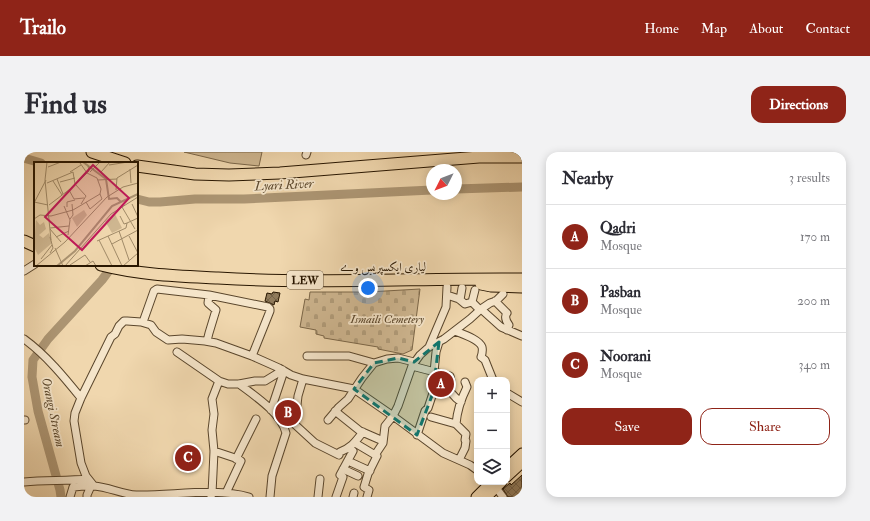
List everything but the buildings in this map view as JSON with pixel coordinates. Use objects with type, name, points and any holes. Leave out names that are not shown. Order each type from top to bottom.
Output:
[{"type":"highway","points":[[92,152],[122,162]]},
{"type":"highway","points":[[138,166],[212,175],[229,175],[479,157],[519,152]]},
{"type":"highway","points":[[479,157],[522,157]]},
{"type":"highway","points":[[24,241],[34,246]]},
{"type":"highway","name":"لیاری ایکسپریس وے","points":[[105,266],[121,270],[159,275],[259,280],[461,284],[489,279],[522,279]]},
{"type":"highway","name":"LEW","points":[[461,284],[522,287]]},
{"type":"main road","points":[[510,464],[522,453]]},
{"type":"main road","points":[[510,474],[522,463]]},
{"type":"main road","points":[[476,497],[491,485]]},
{"type":"main road","points":[[487,497],[493,485]]},
{"type":"street","points":[[24,271],[34,265]]},
{"type":"street","points":[[460,300],[461,284]]},
{"type":"street","points":[[429,347],[446,307],[447,287]]},
{"type":"street","points":[[143,322],[155,289],[209,295],[268,307],[270,309],[252,356]]},
{"type":"street","points":[[472,302],[476,290]]},
{"type":"street","points":[[367,497],[369,490],[364,488],[377,456],[375,455],[383,443],[385,426],[393,416],[398,406],[413,364],[429,347],[454,332],[503,294]]},
{"type":"street","points":[[207,342],[216,310],[208,303],[209,295]]},
{"type":"street","points":[[447,295],[460,300],[465,304],[472,302]]},
{"type":"street","points":[[494,301],[507,313],[506,321],[509,325],[506,330]]},
{"type":"street","points":[[472,302],[500,327],[522,336]]},
{"type":"street","points":[[91,483],[86,476],[81,463],[74,413],[111,337],[115,334],[119,326],[124,321],[143,322],[151,325],[156,332],[168,340],[182,339],[216,343],[252,356],[291,375],[303,379],[354,389],[443,453],[474,468]]},
{"type":"street","points":[[454,332],[466,335],[480,344],[482,349],[481,357],[486,360],[492,377]]},
{"type":"street","points":[[26,340],[47,360],[81,398]]},
{"type":"street","points":[[418,435],[433,392],[436,352],[439,342]]},
{"type":"street","points":[[177,352],[219,381],[228,384],[264,381],[284,371]]},
{"type":"street","points":[[307,356],[349,356],[374,363],[387,359],[398,358],[450,376],[451,381],[441,394],[433,392]]},
{"type":"street","points":[[328,420],[348,399],[374,363]]},
{"type":"street","points":[[270,410],[284,371]]},
{"type":"street","points":[[283,426],[296,414],[298,396],[303,379]]},
{"type":"street","points":[[218,495],[212,430],[214,414],[212,399],[219,381]]},
{"type":"street","points":[[456,424],[457,414],[467,387],[465,382]]},
{"type":"street","points":[[239,384],[265,404],[283,426],[286,433],[272,476],[270,497]]},
{"type":"street","points":[[446,387],[461,402]]},
{"type":"street","points":[[510,394],[522,402]]},
{"type":"street","points":[[335,411],[360,431],[383,441]]},
{"type":"street","points":[[431,417],[456,424],[466,434],[465,448],[459,460]]},
{"type":"street","points":[[236,459],[256,419]]},
{"type":"street","points":[[290,420],[315,443],[339,454],[354,444],[363,432]]},
{"type":"street","points":[[354,444],[375,455]]},
{"type":"street","points":[[336,497],[343,477],[340,475],[353,451],[348,448]]},
{"type":"street","points":[[214,451],[241,461],[218,495]]},
{"type":"street","points":[[348,461],[370,471]]},
{"type":"street","points":[[343,469],[358,476]]},
{"type":"street","points":[[318,497],[320,479]]},
{"type":"street","points":[[24,482],[70,480],[91,483],[134,495],[218,495],[249,497]]},
{"type":"street","points":[[70,497],[73,487],[91,483]]},
{"type":"street","points":[[87,497],[91,483]]},
{"type":"street","points":[[495,485],[502,497]]},
{"type":"highlighted area","points":[[439,342],[433,393],[417,435],[354,389],[374,363],[398,358],[414,362]]},
{"type":"green space","points":[[184,152],[262,152],[259,166],[230,163]]},
{"type":"green space","name":"Ismaili Cemetery","points":[[420,289],[412,350],[403,354],[378,349],[378,347],[324,338],[324,336],[316,334],[316,330],[300,327],[305,299],[309,300],[310,292],[368,292]]},
{"type":"waterway","name":"Lyari River","points":[[24,158],[38,162]]},
{"type":"waterway","name":"Lyari River","points":[[462,189],[522,187]]},
{"type":"waterway","name":"Lyari River","points":[[138,199],[149,202],[160,202],[195,199],[244,199],[426,190]]},
{"type":"waterway","name":"Orangi Stream","points":[[61,497],[38,411],[32,377],[33,360],[48,339],[102,280],[112,266]]},
{"type":"place","name":"Qadri","points":[[441,384]]},
{"type":"place","name":"Pasban","points":[[288,413]]},
{"type":"place","name":"Noorani","points":[[188,458]]}]
